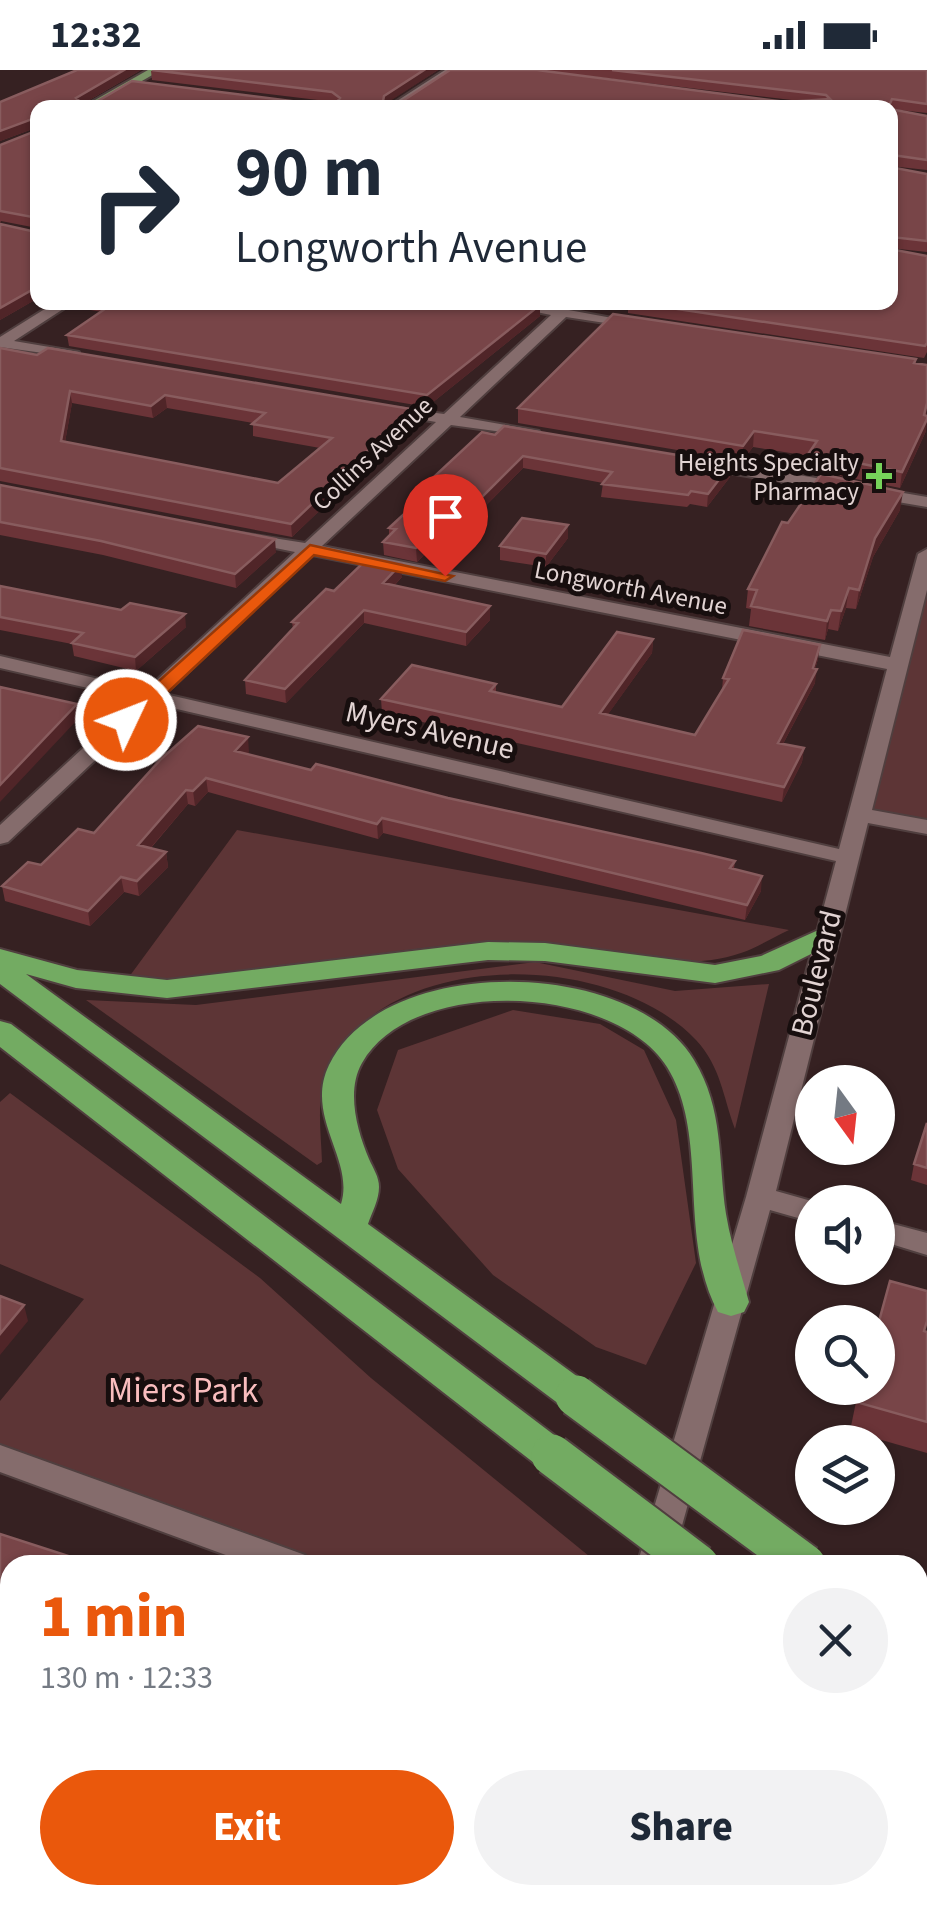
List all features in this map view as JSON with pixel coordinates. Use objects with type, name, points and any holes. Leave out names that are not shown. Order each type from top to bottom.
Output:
[{"type":"highway","points":[[0,958],[76,979],[167,989],[488,951],[545,952],[715,974],[770,964],[825,936]]},
{"type":"highway","points":[[0,970],[791,1555]]},
{"type":"highway","points":[[348,1228],[362,1184],[338,1112],[340,1082],[347,1060],[365,1038],[421,1008],[466,996],[504,990],[577,997],[610,1007],[662,1040],[694,1090],[703,1124],[708,1210],[731,1302]]},
{"type":"highway","points":[[0,1032],[685,1555]]},
{"type":"main road","points":[[101,100],[156,70]]},
{"type":"street","points":[[404,100],[452,70]]},
{"type":"street","points":[[131,84],[150,86]]},
{"type":"street","points":[[0,343],[54,310]]},
{"type":"street","points":[[548,310],[658,327]]},
{"type":"street","name":"Collins Avenue","points":[[0,838],[562,312]]},
{"type":"street","points":[[0,343],[82,357]]},
{"type":"street","points":[[371,406],[546,436]]},
{"type":"street","points":[[682,460],[927,502]]},
{"type":"street","name":"Longworth Avenue","points":[[230,534],[898,665]]},
{"type":"street","name":"Boulevard","points":[[657,1555],[760,1197],[927,554]]},
{"type":"street","name":"Myers Avenue","points":[[0,662],[846,857]]},
{"type":"street","points":[[858,814],[927,827]]},
{"type":"street","points":[[760,1197],[795,1207]]},
{"type":"street","points":[[895,1235],[927,1244]]},
{"type":"street","points":[[0,1458],[267,1555]]},
{"type":"green space","points":[[927,567],[927,827],[858,814]]},
{"type":"green space","points":[[237,830],[789,930],[747,951],[711,960],[648,960],[553,945],[491,942],[218,975],[126,981]]},
{"type":"green space","points":[[535,962],[675,991],[769,984],[735,1129],[716,1072],[704,1050],[659,1011],[612,990],[560,978],[505,974],[451,981],[401,998],[360,1026],[325,1076],[320,1113],[322,1162],[317,1165],[86,1000],[196,1005]]},
{"type":"green space","points":[[513,1010],[600,1024],[644,1050],[676,1120],[696,1263],[646,1365],[596,1347],[493,1275],[398,1169],[377,1110],[398,1050]]},
{"type":"green space","name":"Miers Park","points":[[10,1093],[260,1278],[371,1378],[588,1555],[235,1555],[0,1459],[0,1401],[84,1299],[0,1264],[0,1102]]},
{"type":"building","points":[[77,70],[124,70],[78,100],[30,100],[30,120],[0,131],[0,102]]},
{"type":"building","points":[[152,70],[424,70],[383,100],[338,100],[332,92]]},
{"type":"building","points":[[450,70],[537,70],[770,100],[404,100]]},
{"type":"building","points":[[612,70],[927,70],[927,104],[892,99],[815,100],[830,99],[826,95]]},
{"type":"building","points":[[132,81],[283,100],[99,100]]},
{"type":"building","points":[[898,111],[927,116],[927,160],[898,156]]},
{"type":"building","points":[[30,133],[30,217],[0,211],[0,145]]},
{"type":"building","points":[[898,169],[927,174],[927,241],[898,238]]},
{"type":"building","points":[[0,224],[30,231],[30,291],[0,308]]},
{"type":"building","points":[[898,251],[927,256],[925,346],[684,310],[898,310]]},
{"type":"building","points":[[103,310],[534,310],[427,395],[67,335]]},
{"type":"building","points":[[613,314],[916,359],[914,363],[927,365],[927,419],[902,472],[809,453],[817,441],[754,431],[743,446],[518,408]]},
{"type":"building","points":[[0,348],[37,355],[48,348],[411,409],[291,524],[0,468]],"holes":[[[70,391],[151,406],[165,395],[265,413],[252,424],[332,438],[278,483],[61,441]]]},
{"type":"building","points":[[504,426],[731,464],[708,494],[691,491],[688,495],[602,484],[612,472],[523,456],[462,517],[453,515],[416,548],[383,542],[396,529],[389,528],[431,489],[423,487],[482,432],[495,435]]},
{"type":"building","points":[[821,474],[903,492],[875,538],[859,590],[849,588],[841,611],[831,610],[827,621],[751,606],[757,590],[748,589],[782,522],[788,523]]},
{"type":"building","points":[[0,485],[275,539],[235,574],[101,541],[0,522]]},
{"type":"building","points":[[522,518],[568,525],[546,554],[500,546]]},
{"type":"building","points":[[368,558],[401,564],[383,583],[490,606],[466,632],[364,610],[285,689],[245,680],[298,623],[292,622],[326,589],[334,591]]},
{"type":"building","points":[[0,586],[121,610],[130,603],[185,614],[135,657],[72,643],[83,633],[0,617]]},
{"type":"building","points":[[743,630],[820,645],[813,668],[817,669],[778,743],[804,748],[784,787],[381,699],[412,665],[496,684],[490,691],[562,707],[617,632],[653,639],[600,713],[695,735],[729,679],[723,678]]},
{"type":"building","points":[[0,687],[77,704],[0,785]]},
{"type":"building","points":[[198,726],[248,737],[235,751],[311,770],[316,764],[448,798],[735,861],[730,868],[762,876],[747,905],[382,818],[377,824],[206,778],[193,791],[186,790],[138,845],[166,852],[137,881],[121,877],[88,911],[2,886],[28,862],[41,865],[78,829],[94,833],[161,759]]},
{"type":"building","points":[[927,1123],[927,1168],[914,1164]]},
{"type":"building","points":[[895,1282],[927,1291],[927,1422],[867,1405],[895,1405],[895,1305],[883,1305],[889,1285]]},
{"type":"building","points":[[0,1296],[24,1305],[0,1334]]},
{"type":"building","points":[[0,1534],[65,1555],[0,1555]]},
{"type":"place","name":"Heights Specialty Pharmacy","points":[[879,476]]},
{"type":"route","points":[[126,720],[310,550],[445,576]]}]
